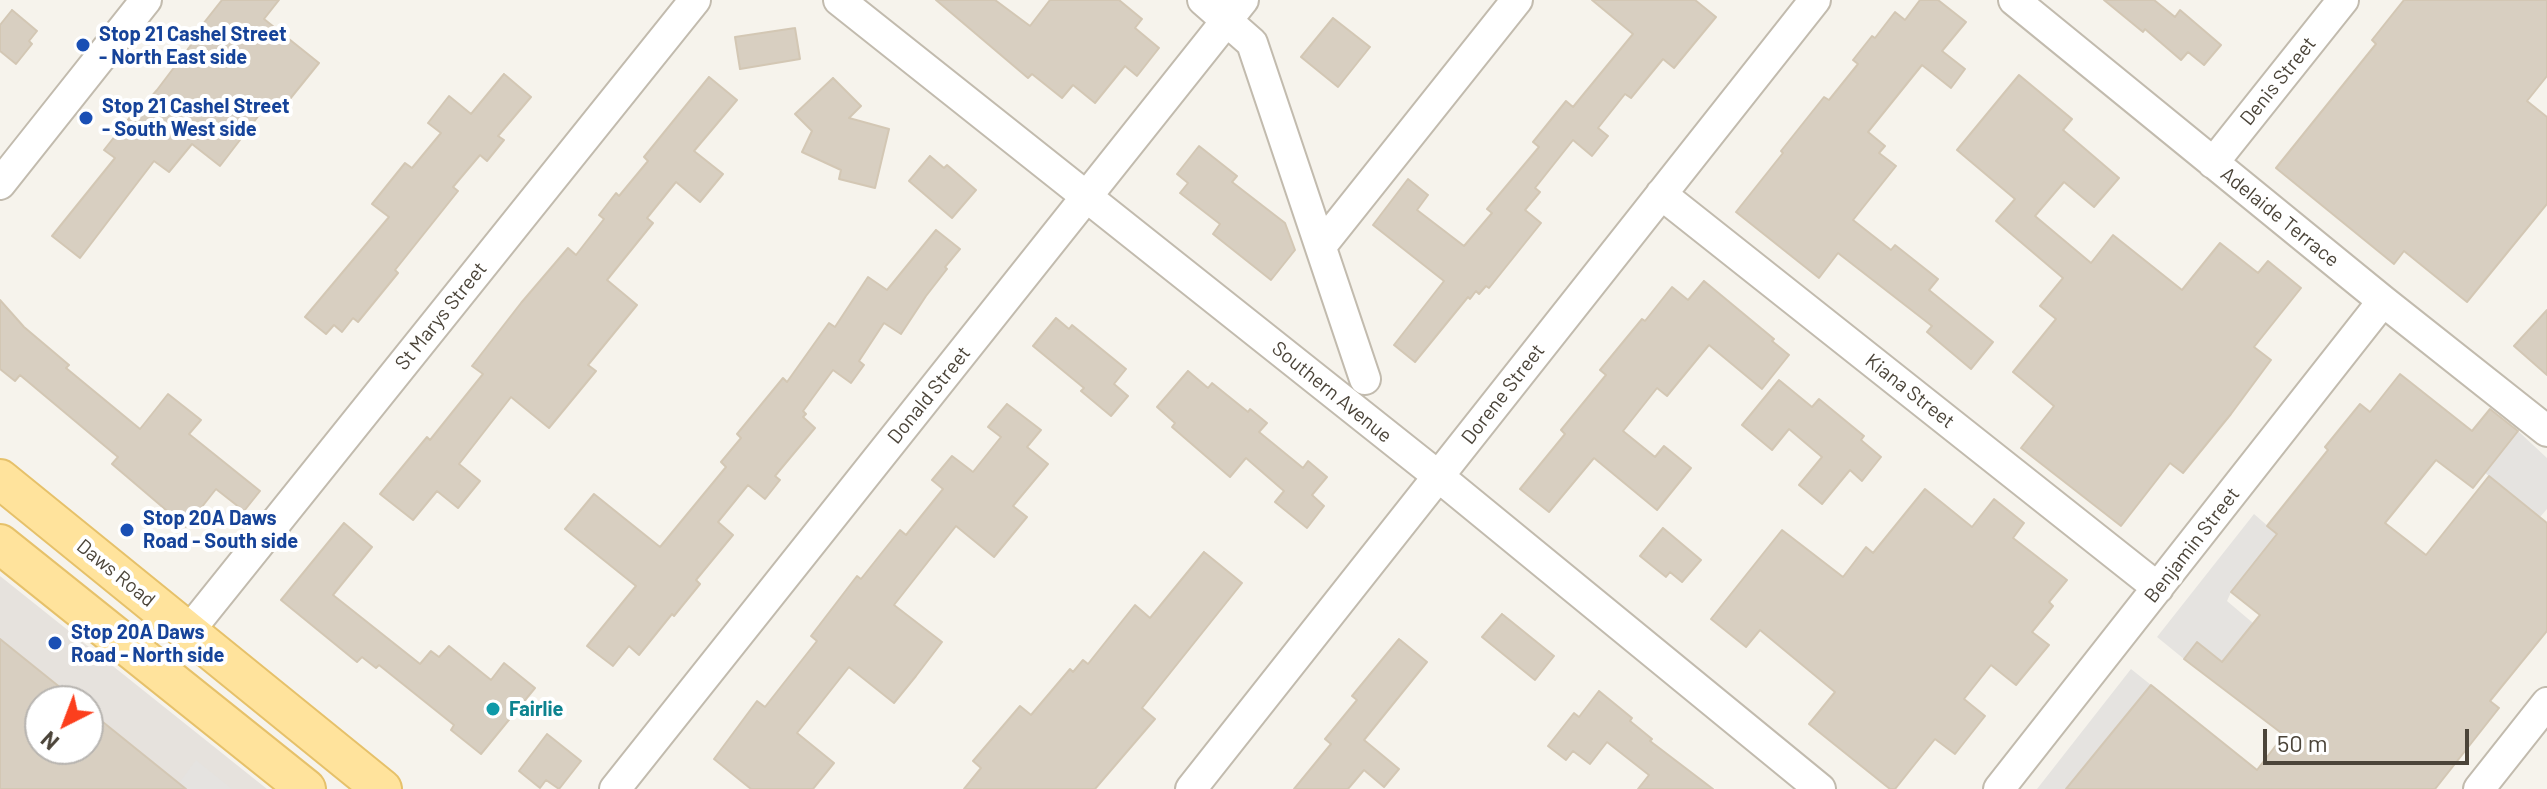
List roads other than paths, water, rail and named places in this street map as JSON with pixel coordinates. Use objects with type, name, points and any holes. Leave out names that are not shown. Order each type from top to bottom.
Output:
[{"type":"main road","name":"Daws Road","points":[[0,479],[382,789]]},
{"type":"main road","points":[[0,544],[306,789]]},
{"type":"street","points":[[0,184],[146,0]]},
{"type":"street","name":"St Marys Street","points":[[188,632],[695,0]]},
{"type":"street","name":"Southern Avenue","points":[[839,0],[1438,476],[1820,789]]},
{"type":"street","points":[[1203,0],[1235,10],[1252,43],[1365,379]]},
{"type":"street","points":[[1321,246],[1517,0]]},
{"type":"street","name":"Dorene Street","points":[[1191,789],[1815,0]]},
{"type":"street","name":"Adelaide Terrace","points":[[2014,0],[2547,431]]},
{"type":"street","name":"Denis Street","points":[[2213,163],[2343,0]]},
{"type":"street","name":"Donald Street","points":[[615,789],[1235,10]]},
{"type":"street","name":"Kiana Street","points":[[1661,194],[2158,588]]},
{"type":"street","name":"Benjamin Street","points":[[1999,789],[2383,301]]},
{"type":"street","points":[[2479,789],[2547,703]]},
{"type":"place","name":"Stop 21 Cashel Street - North East side","points":[[83,45]]},
{"type":"place","name":"Stop 21 Cashel Street - South West side","points":[[86,118]]},
{"type":"place","name":"Stop 20A Daws Road - South side","points":[[127,530]]},
{"type":"place","name":"Stop 20A Daws Road - North side","points":[[55,643]]},
{"type":"place","name":"Fairlie","points":[[493,709]]}]
